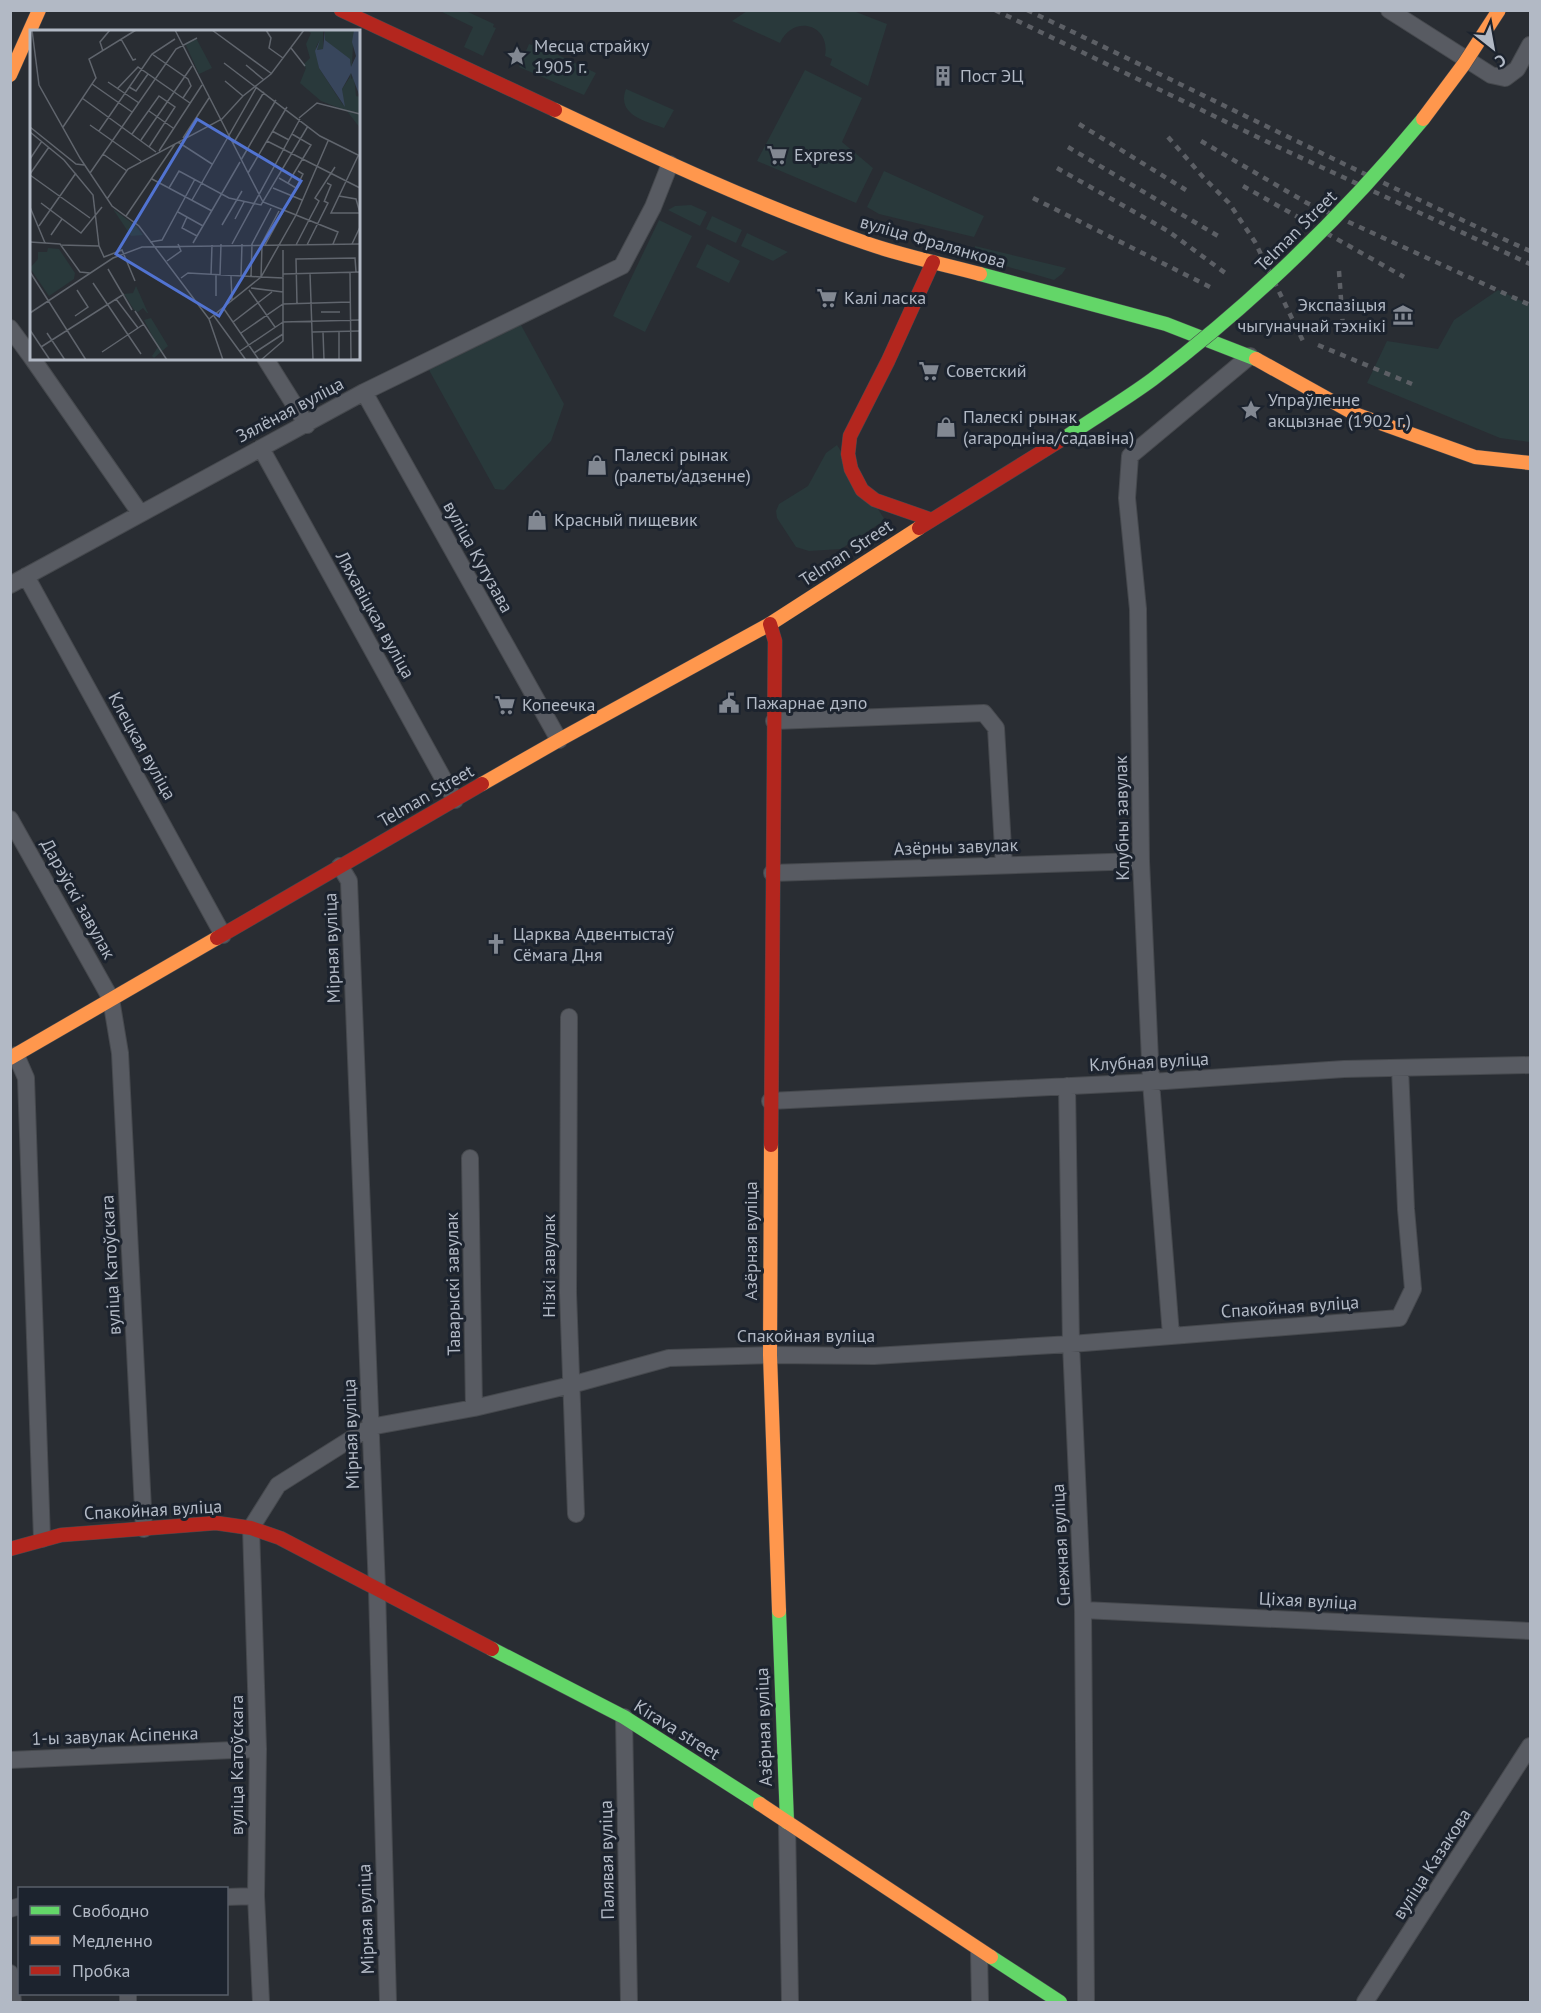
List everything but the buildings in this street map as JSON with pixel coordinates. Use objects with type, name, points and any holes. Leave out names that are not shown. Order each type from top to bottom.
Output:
[{"type":"main road","points":[[30,30],[39,10]]},
{"type":"main road","name":"вуліца Фралянкова","points":[[341,10],[670,164],[757,202],[868,244],[1166,324],[1250,356],[1355,414],[1475,457],[1530,463]]},
{"type":"main road","name":"Telman Street","points":[[111,999],[559,740],[770,624],[1069,435],[1151,380],[1237,312],[1304,252],[1365,187],[1429,113],[1499,10]]},
{"type":"main road","points":[[10,75],[30,30]]},
{"type":"main road","points":[[933,262],[888,361],[850,436],[848,454],[851,469],[862,490],[875,500],[935,518]]},
{"type":"main road","name":"Азёрная вуліца","points":[[770,624],[776,641],[770,1101],[770,1355],[788,1822]]},
{"type":"main road","points":[[13,1056],[111,999]]},
{"type":"main road","name":"Спакойная вуліца","points":[[10,1549],[61,1535],[216,1523],[251,1528]]},
{"type":"main road","name":"Kirava street","points":[[251,1528],[280,1538],[624,1718],[788,1822],[1060,2002]]},
{"type":"street","points":[[1389,10],[1491,75],[1505,78],[1517,69],[1530,45]]},
{"type":"street","name":"Зялёная вуліца","points":[[10,585],[364,392],[622,266],[653,207],[670,164]]},
{"type":"street","points":[[10,328],[30,355]]},
{"type":"street","name":"Клубны завулак","points":[[1172,1335],[1151,1082],[1141,861],[1138,609],[1127,498],[1130,456],[1250,356]]},
{"type":"street","points":[[33,360],[140,513]]},
{"type":"street","points":[[266,360],[307,425]]},
{"type":"street","name":"вуліца Кутузава","points":[[364,392],[559,740]]},
{"type":"street","name":"Ляхавіцкая вуліца","points":[[261,448],[455,800]]},
{"type":"street","name":"Клецкая вуліца","points":[[27,576],[223,935]]},
{"type":"street","points":[[774,721],[984,713],[996,729],[1004,865]]},
{"type":"street","name":"Дарэўскі завулак","points":[[10,819],[111,999]]},
{"type":"street","name":"Азёрны завулак","points":[[772,873],[1141,861]]},
{"type":"street","name":"Мірная вуліца","points":[[340,866],[349,881],[377,1589],[388,2002]]},
{"type":"street","name":"вуліца Катоўскага","points":[[111,999],[120,1053],[144,1529]]},
{"type":"street","name":"Нізкі завулак","points":[[569,1017],[568,1293],[576,1514]]},
{"type":"street","points":[[13,1056],[26,1078],[42,1539]]},
{"type":"street","name":"Клубная вуліца","points":[[770,1101],[1151,1082],[1344,1069],[1530,1065]]},
{"type":"street","name":"Спакойная вуліца","points":[[251,1528],[278,1485],[370,1427],[474,1408],[571,1385],[669,1358],[770,1355],[874,1356],[1071,1344],[1399,1318],[1413,1289],[1406,1209],[1400,1068]]},
{"type":"street","name":"Снежная вуліца","points":[[1066,1086],[1071,1344],[1083,1610],[1086,2002]]},
{"type":"street","name":"Таварыскі завулак","points":[[470,1158],[474,1408]]},
{"type":"street","name":"вуліца Катоўскага","points":[[251,1528],[258,1749],[256,1896],[261,2002]]},
{"type":"street","name":"Ціхая вуліца","points":[[1083,1610],[1530,1631]]},
{"type":"street","name":"Палявая вуліца","points":[[624,1718],[629,2002]]},
{"type":"street","name":"вуліца Казакова","points":[[1365,2002],[1530,1746]]},
{"type":"street","name":"1-ы завулак Асіпенка","points":[[10,1760],[258,1749]]},
{"type":"street","name":"Азёрная вуліца","points":[[788,1822],[790,2002]]},
{"type":"street","points":[[228,1897],[256,1896]]},
{"type":"street","points":[[980,1951],[980,2002]]},
{"type":"street","points":[[10,1973],[13,2002]]},
{"type":"shaded area","points":[[851,10],[887,24],[868,86],[830,65],[832,59],[825,56],[825,45],[817,30],[802,26],[793,28],[780,43],[732,21],[747,11]]},
{"type":"shaded area","points":[[440,11],[466,11],[494,24],[493,27],[496,28],[483,56],[464,47],[473,27]]},
{"type":"shaded area","points":[[533,43],[596,73],[584,95],[519,67],[529,44]]},
{"type":"shaded area","points":[[805,70],[862,98],[842,142],[873,168],[856,203],[757,161]]},
{"type":"shaded area","points":[[626,89],[674,110],[664,128],[641,119],[629,111],[624,98]]},
{"type":"shaded area","points":[[884,171],[984,216],[974,237],[879,214],[867,207]]},
{"type":"shaded area","points":[[691,205],[707,212],[700,226],[668,210],[675,206]]},
{"type":"shaded area","points":[[712,216],[742,230],[736,243],[706,229]]},
{"type":"shaded area","points":[[659,220],[692,236],[645,332],[613,316]]},
{"type":"shaded area","points":[[747,233],[788,252],[773,261],[741,246]]},
{"type":"shaded area","points":[[707,244],[740,261],[729,283],[696,267]]},
{"type":"shaded area","points":[[975,246],[1066,268],[1054,280],[974,257]]},
{"type":"shaded area","points":[[1498,290],[1530,305],[1530,442],[1500,438],[1367,383],[1387,341],[1438,349],[1454,320]]},
{"type":"shaded area","points":[[521,325],[564,404],[551,441],[504,490],[495,489],[429,370]]},
{"type":"shaded area","points":[[837,445],[885,520],[841,549],[809,551],[796,547],[777,518],[776,511],[779,504],[808,486],[826,453]]},
{"type":"railway","points":[[995,10],[1278,147],[1530,264]]},
{"type":"railway","points":[[1027,10],[1530,251]]},
{"type":"railway","points":[[1079,124],[1186,190]]},
{"type":"railway","points":[[1168,137],[1229,203],[1255,242],[1303,341]]},
{"type":"railway","points":[[1201,141],[1307,203],[1530,305]]},
{"type":"railway","points":[[1068,147],[1218,236]]},
{"type":"railway","points":[[1057,168],[1168,231],[1228,275]]},
{"type":"railway","points":[[1243,186],[1404,277]]},
{"type":"railway","points":[[1033,198],[1212,288]]},
{"type":"railway","points":[[1339,271],[1343,327]]},
{"type":"railway","points":[[1318,345],[1412,384]]},
{"type":"traffic: fast","points":[[1069,435],[1153,379],[1261,289],[1329,224],[1423,119]]},
{"type":"traffic: fast","points":[[980,274],[1166,324],[1256,359]]},
{"type":"traffic: fast","points":[[779,1611],[787,1822]]},
{"type":"traffic: fast","points":[[492,1649],[624,1717],[760,1804]]},
{"type":"traffic: fast","points":[[991,1957],[1060,2002]]},
{"type":"traffic: slow","points":[[30,30],[39,10]]},
{"type":"traffic: slow","points":[[1423,119],[1464,64],[1499,10]]},
{"type":"traffic: slow","points":[[10,75],[30,30]]},
{"type":"traffic: slow","points":[[555,110],[709,181],[826,229],[894,252],[980,274]]},
{"type":"traffic: slow","points":[[1256,359],[1355,414],[1475,457],[1530,463]]},
{"type":"traffic: slow","points":[[482,784],[770,624],[919,528]]},
{"type":"traffic: slow","points":[[10,1058],[217,938]]},
{"type":"traffic: slow","points":[[771,1145],[770,1355],[779,1611]]},
{"type":"traffic: slow","points":[[760,1804],[991,1957]]},
{"type":"traffic: jam","points":[[341,10],[555,110]]},
{"type":"traffic: jam","points":[[932,520],[875,500],[862,490],[851,469],[848,454],[850,436],[888,361],[933,262]]},
{"type":"traffic: jam","points":[[919,528],[1069,435]]},
{"type":"traffic: jam","points":[[770,624],[775,641],[771,1145]]},
{"type":"traffic: jam","points":[[217,938],[482,784]]},
{"type":"traffic: jam","points":[[10,1549],[61,1535],[216,1523],[251,1528],[280,1538],[492,1649]]},
{"type":"place","name":"Месца страйку 1905 г.","points":[[517,56]]},
{"type":"place","name":"Пост ЭЦ","points":[[943,76]]},
{"type":"place","name":"Express","points":[[777,155]]},
{"type":"place","name":"Калі ласка","points":[[827,298]]},
{"type":"place","name":"Экспазіцыя чыгуначнай тэхнікі","points":[[1403,315]]},
{"type":"place","name":"Советский","points":[[929,371]]},
{"type":"place","name":"Упраўленне акцызнае (1902 г.)","points":[[1251,410]]},
{"type":"place","name":"Палескі рынак (агародніна/садавіна)","points":[[946,427]]},
{"type":"place","name":"Палескі рынак (ралеты/адзенне)","points":[[597,465]]},
{"type":"place","name":"Красный пищевик","points":[[537,520]]},
{"type":"place","name":"Пажарнае дэпо","points":[[729,703]]},
{"type":"place","name":"Копеечка","points":[[505,705]]},
{"type":"place","name":"Царква Адвентыстаў Сёмага Дня","points":[[496,944]]}]
